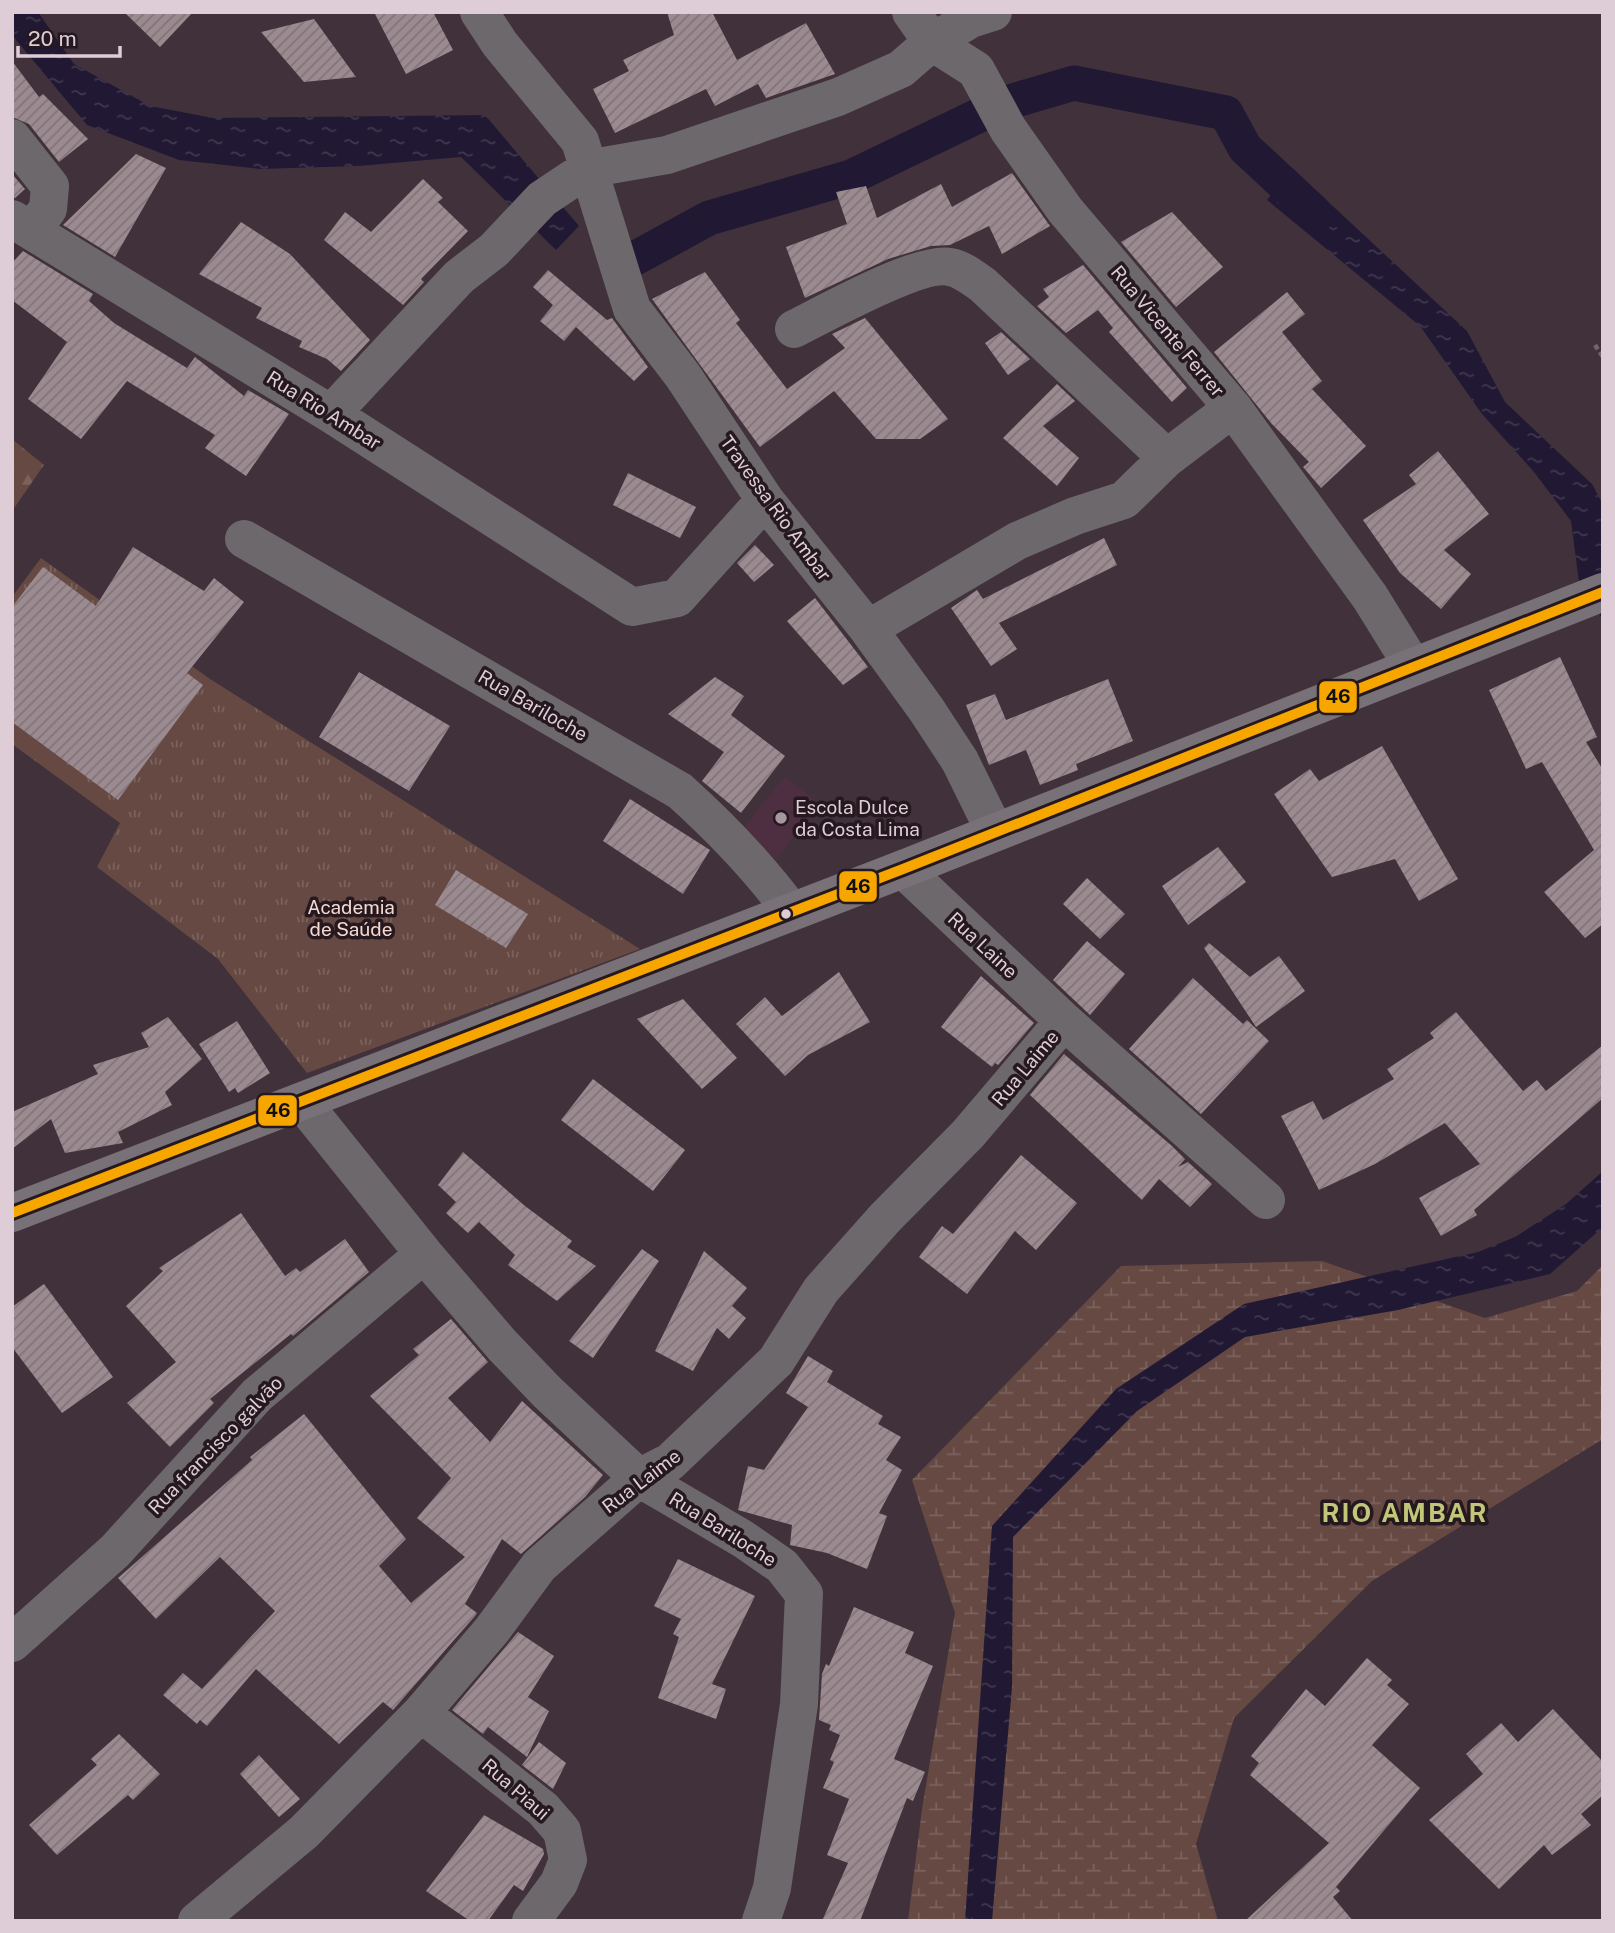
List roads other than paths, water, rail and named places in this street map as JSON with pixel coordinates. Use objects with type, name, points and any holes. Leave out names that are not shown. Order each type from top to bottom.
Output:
[{"type":"main road","points":[[15,1208],[302,1102],[903,869],[1412,665],[1603,592]]},
{"type":"street","name":"Travessa Rio Ambar","points":[[479,12],[500,44],[580,141],[632,309],[683,376],[765,500],[868,629],[960,761],[995,832]]},
{"type":"street","points":[[331,414],[459,277],[494,250],[542,199],[587,169],[667,155],[838,97],[901,69],[921,27],[971,19],[993,12]]},
{"type":"street","name":"Rua Vicente Ferrer","points":[[921,27],[976,70],[1008,129],[1065,210],[1233,408],[1370,597],[1412,665]]},
{"type":"street","points":[[12,138],[50,186],[48,209],[22,225]]},
{"type":"street","name":"Rua Rio Ambar","points":[[22,225],[331,414],[632,607],[677,598],[765,500]]},
{"type":"street","points":[[794,329],[855,298],[927,268],[948,266],[983,285],[1167,458]]},
{"type":"street","points":[[868,629],[1017,541],[1075,516],[1124,500],[1167,458],[1233,408]]},
{"type":"street","name":"Rua Bariloche","points":[[244,539],[586,734],[680,791],[722,829],[767,878],[791,911]]},
{"type":"street","name":"Rua Laine","points":[[903,869],[1063,1021],[1266,1200]]},
{"type":"street","name":"Rua Laime","points":[[197,1921],[304,1832],[421,1713],[492,1630],[540,1566],[639,1478],[670,1462],[776,1361],[821,1290],[885,1218],[968,1134],[1063,1021]]},
{"type":"street","name":"Rua Bariloche","points":[[302,1102],[424,1254],[547,1392],[639,1478],[743,1539],[782,1566],[804,1594],[799,1704],[772,1888],[761,1921]]},
{"type":"street","name":"Rua francisco galvão","points":[[12,1643],[115,1551],[257,1395],[424,1254]]},
{"type":"street","name":"Rua Piaui","points":[[421,1713],[543,1809],[562,1831],[568,1860],[559,1883],[531,1921]]},
{"type":"water","points":[[12,12],[38,12],[74,64],[150,106],[213,118],[485,115],[579,226],[556,250],[461,157],[359,166],[260,169],[179,160],[87,125],[16,40],[12,33]]},
{"type":"water","points":[[1292,168],[1467,331],[1505,402],[1592,484],[1603,505],[1603,620],[1579,582],[1571,521],[1534,472],[1482,414],[1420,326],[1267,200]]},
{"type":"water","points":[[1603,1171],[1603,1227],[1550,1274],[1398,1310],[1245,1337],[1137,1411],[1013,1537],[1012,1687],[992,1921],[965,1921],[992,1526],[1116,1389],[1244,1304],[1478,1252],[1515,1237],[1566,1204]]},
{"type":"waterway","points":[[1006,103],[1074,83],[1226,113],[1245,148],[1317,215]]},
{"type":"waterway","points":[[630,261],[709,218],[851,177],[982,114]]},
{"type":"place","name":"Escola Dulce da Costa Lima","points":[[781,818]]},
{"type":"district","name":"RIO AMBAR","points":[[1405,1513]]},
{"type":"park label","name":"Academia de Saúde","points":[[351,918]]}]
